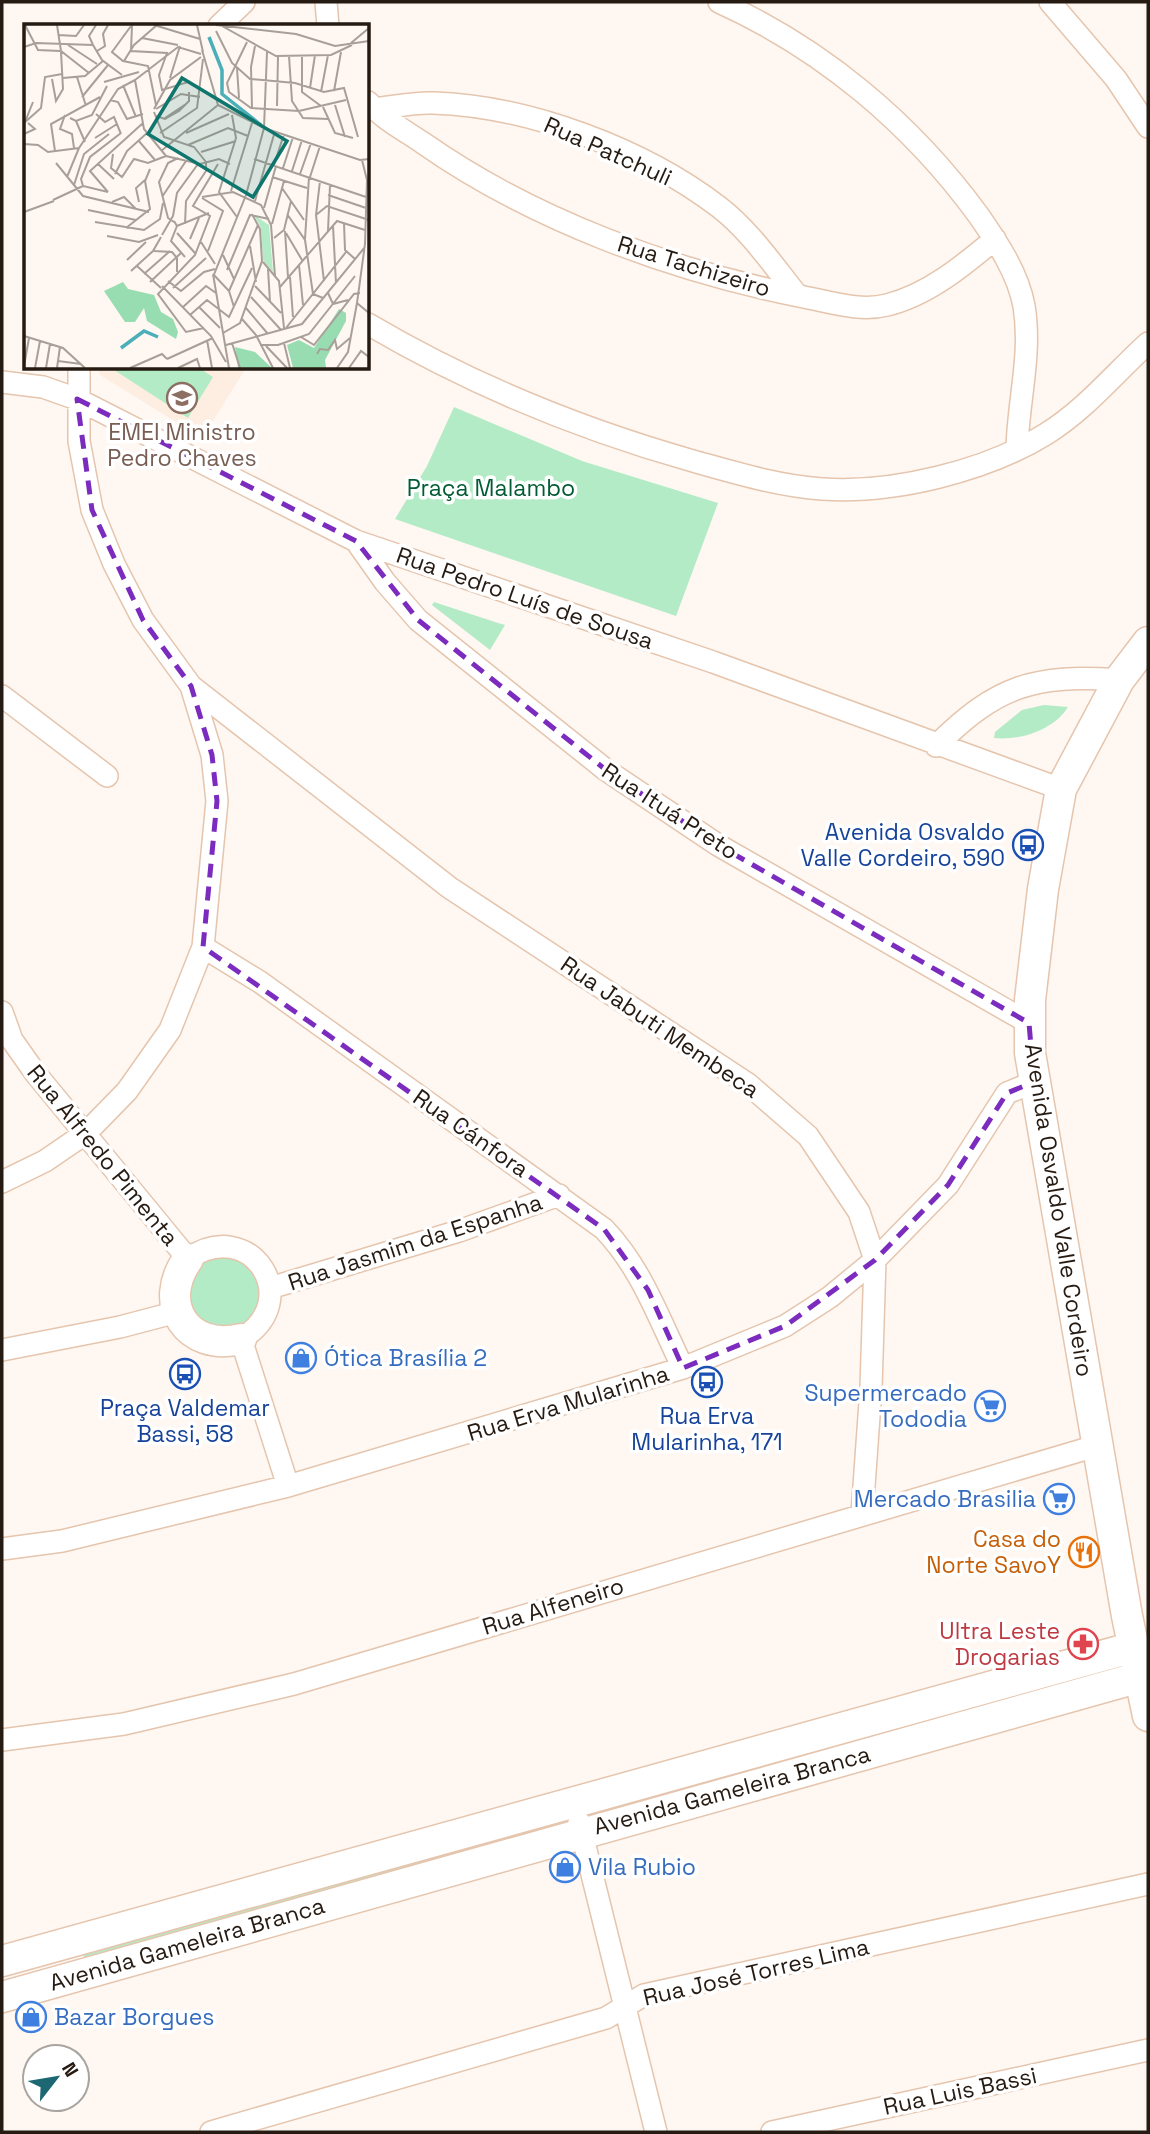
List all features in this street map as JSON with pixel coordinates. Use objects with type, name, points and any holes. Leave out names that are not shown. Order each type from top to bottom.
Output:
[{"type":"main road","name":"Avenida Osvaldo Valle Cordeiro","points":[[1148,642],[1119,680],[1061,789],[1043,889],[1029,1023],[1034,1082],[1099,1445],[1143,1661],[1148,1716]]},
{"type":"main road","points":[[188,1259],[175,1284],[177,1311],[185,1325],[211,1341],[226,1343],[241,1339]]},
{"type":"main road","name":"Avenida Gameleira Branca","points":[[2,1961],[1020,1678],[1143,1661]]},
{"type":"main road","name":"Avenida Gameleira Branca","points":[[2,1997],[581,1832],[1027,1709],[1143,1661]]},
{"type":"main road","points":[[1020,1678],[1027,1709]]},
{"type":"street","points":[[221,24],[244,2]]},
{"type":"street","points":[[326,2],[328,24]]},
{"type":"street","points":[[719,2],[779,33],[845,76],[899,124],[953,181],[995,239],[1024,304],[1027,342],[1017,449]]},
{"type":"street","points":[[1050,2],[1116,79],[1148,127]]},
{"type":"street","name":"Rua Patchuli","points":[[371,106],[431,103],[533,118],[658,168],[720,208],[762,249],[797,295]]},
{"type":"street","name":"Rua Tachizeiro","points":[[371,106],[442,157],[504,192],[632,251],[757,288],[863,308],[887,305],[938,282],[968,263],[995,239]]},
{"type":"street","points":[[369,325],[529,406],[642,447],[785,485],[826,489],[877,487],[929,479],[968,468],[1017,449],[1076,414],[1147,342]]},
{"type":"street","points":[[2,1182],[45,1161],[86,1133],[127,1091],[170,1030],[203,947],[217,801],[212,755],[191,686],[143,620],[114,564],[92,510],[79,441],[79,369]]},
{"type":"street","name":"Rua Pedro Luís de Sousa","points":[[2,382],[43,387],[77,399],[356,541],[713,662],[936,746],[1061,789]]},
{"type":"street","name":"Rua Ituá Preto","points":[[356,541],[384,582],[418,620],[606,770],[718,845],[1029,1023]]},
{"type":"street","points":[[936,746],[965,717],[1012,690],[1055,678],[1119,680]]},
{"type":"street","name":"Rua Jabuti Membeca","points":[[191,686],[450,888],[767,1100],[808,1136],[830,1165],[859,1212],[875,1260],[871,1388],[862,1514]]},
{"type":"street","points":[[2,696],[107,776]]},
{"type":"street","name":"Rua Cánfora","points":[[203,947],[260,982],[604,1229],[626,1252],[648,1290],[684,1368]]},
{"type":"street","name":"Rua Alfredo Pimenta","points":[[2,1012],[12,1040],[36,1074],[188,1259]]},
{"type":"street","name":"Rua Erva Mularinha","points":[[2,1549],[62,1541],[288,1486],[684,1368],[785,1326],[830,1297],[875,1260],[948,1185],[1007,1093],[1034,1082]]},
{"type":"street","name":"Rua Jasmim da Espanha","points":[[271,1288],[459,1231],[559,1195]]},
{"type":"street","points":[[188,1259],[214,1246],[229,1246],[244,1251],[257,1260],[271,1288],[264,1319],[254,1331],[241,1339],[288,1486]]},
{"type":"street","points":[[2,1350],[108,1329],[177,1311]]},
{"type":"street","name":"Rua Alfeneiro","points":[[2,1740],[124,1724],[294,1684],[1099,1445]]},
{"type":"street","points":[[576,1802],[581,1832],[656,2132]]},
{"type":"street","name":"Rua José Torres Lima","points":[[211,2132],[607,2018],[644,1995],[1148,1884]]},
{"type":"street","name":"Rua Luis Bassi","points":[[772,2132],[1148,2050]]},
{"type":"highlighted area","points":[[77,399],[356,541],[418,620],[606,770],[718,845],[1029,1023],[1034,1082],[1007,1093],[948,1185],[875,1260],[785,1326],[683,1368],[648,1290],[604,1229],[203,947],[217,801],[212,755],[191,686],[143,620],[92,510]]},
{"type":"shaded area","name":"EMEI Ministro Pedro Chaves","points":[[98,369],[245,369],[202,438],[100,375]]},
{"type":"green space","points":[[113,369],[201,369],[213,377],[188,418]]},
{"type":"green space","name":"Praça Malambo","points":[[454,407],[582,461],[718,503],[676,616],[395,519],[427,466]]},
{"type":"green space","points":[[434,602],[505,625],[490,650],[432,605]]},
{"type":"green space","points":[[1044,705],[1068,707],[1054,722],[1036,732],[1015,738],[994,738],[995,732],[1022,710]]},
{"type":"green space","points":[[215,1254],[244,1262],[258,1280],[263,1302],[238,1333],[191,1320],[187,1274]]},
{"type":"green space","points":[[997,1697],[999,1704],[627,1807],[626,1800]]},
{"type":"green space","points":[[532,1826],[533,1834],[85,1961],[83,1953]]},
{"type":"place","name":"EMEI Ministro Pedro Chaves","points":[[182,398]]},
{"type":"place","name":"Avenida Osvaldo Valle Cordeiro, 590","points":[[1028,845]]},
{"type":"place","name":"Ótica Brasília 2","points":[[301,1358]]},
{"type":"place","name":"Praça Valdemar Bassi, 58","points":[[185,1374]]},
{"type":"place","name":"Rua Erva Mularinha, 171","points":[[707,1382]]},
{"type":"place","name":"Supermercado Tododia","points":[[990,1406]]},
{"type":"place","name":"Mercado Brasilia","points":[[1059,1499]]},
{"type":"place","name":"Casa do Norte SavoY","points":[[1084,1552]]},
{"type":"place","name":"Ultra Leste Drogarias","points":[[1083,1644]]},
{"type":"place","name":"Vila Rubio","points":[[565,1867]]},
{"type":"place","name":"Bazar Borgues","points":[[31,2017]]}]
